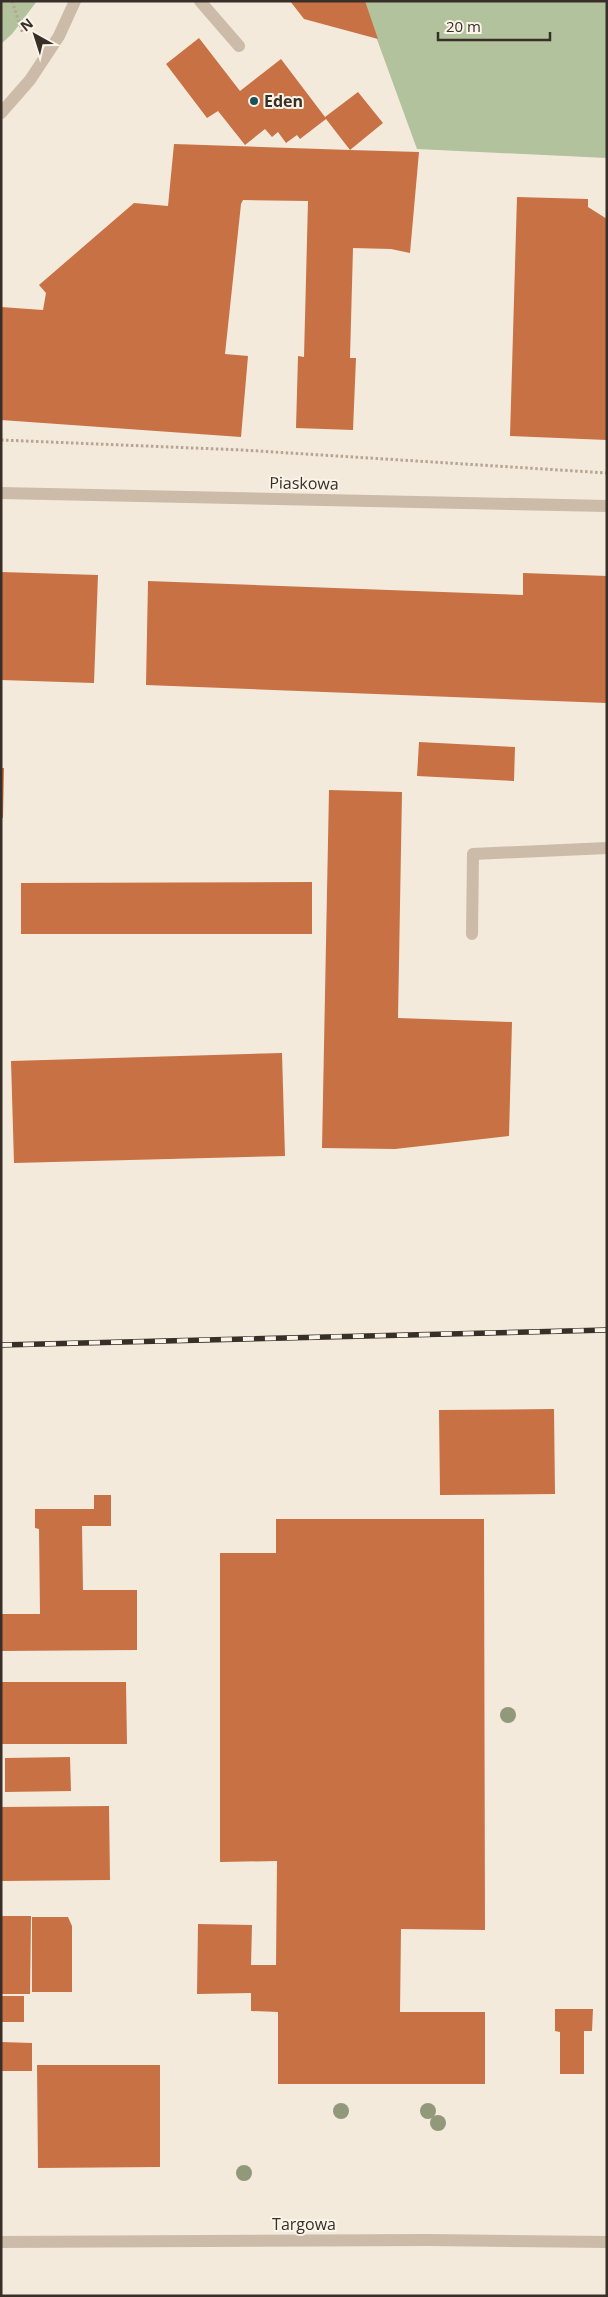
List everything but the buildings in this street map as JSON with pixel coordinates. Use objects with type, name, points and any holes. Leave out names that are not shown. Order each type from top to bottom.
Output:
[{"type":"street","points":[[1,113],[30,80],[59,36],[75,1]]},
{"type":"street","points":[[200,1],[239,46]]},
{"type":"street","name":"Piaskowa","points":[[1,493],[607,506]]},
{"type":"street","points":[[472,934],[473,854],[607,848]]},
{"type":"street","name":"Targowa","points":[[1,2242],[419,2240],[607,2242]]},
{"type":"path","points":[[12,1],[23,34]]},
{"type":"path","points":[[1,440],[261,451],[607,473]]},
{"type":"green space","points":[[1,1],[37,1],[12,34],[1,44]]},
{"type":"green space","points":[[363,1],[607,1],[607,158],[417,149]]},
{"type":"railway","points":[[1,1345],[607,1330]]},
{"type":"place","name":"Eden","points":[[254,101]]}]
